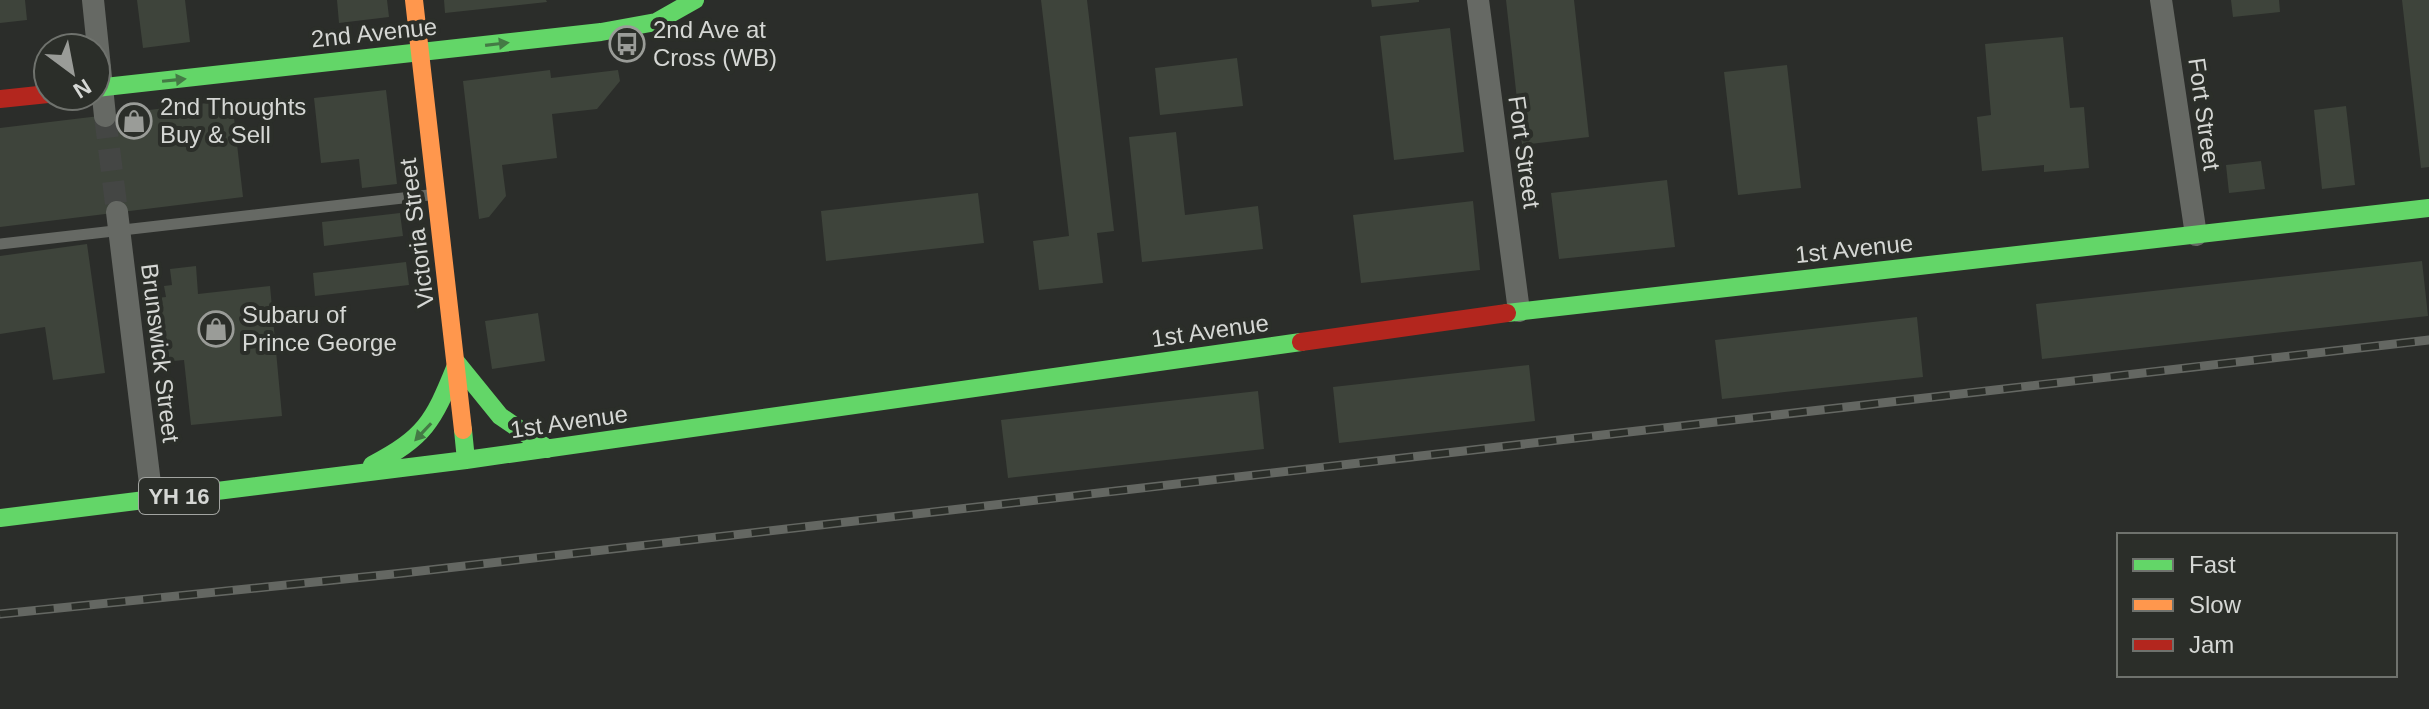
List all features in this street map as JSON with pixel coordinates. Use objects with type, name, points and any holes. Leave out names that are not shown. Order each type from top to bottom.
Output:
[{"type":"main road","name":"Victoria Street","points":[[414,0],[466,460]]},
{"type":"main road","name":"2nd Avenue","points":[[112,87],[601,32],[656,22],[695,0]]},
{"type":"main road","points":[[0,99],[32,96]]},
{"type":"main road","name":"1st Avenue","points":[[0,518],[548,449],[1519,311],[2429,208]]},
{"type":"main road","points":[[357,473],[410,446],[432,425],[457,363],[500,416],[548,449]]},
{"type":"street","points":[[93,0],[95,32]]},
{"type":"street","name":"Fort Street","points":[[1478,0],[1519,311]]},
{"type":"street","name":"Fort Street","points":[[2161,0],[2196,235]]},
{"type":"street","points":[[104,112],[105,116]]},
{"type":"street","name":"Brunswick Street","points":[[118,222],[152,500]]},
{"type":"lane","points":[[0,244],[118,222],[437,194]]},
{"type":"building","points":[[0,0],[25,0],[27,20],[0,23]]},
{"type":"building","points":[[137,0],[185,0],[190,42],[143,48]]},
{"type":"building","points":[[337,0],[387,0],[389,17],[339,23]]},
{"type":"building","points":[[444,0],[546,0],[547,2],[445,13]]},
{"type":"building","points":[[1041,0],[1087,0],[1114,231],[1097,233],[1103,283],[1039,290],[1033,241],[1069,236]]},
{"type":"building","points":[[1371,0],[1419,0],[1419,2],[1372,7]]},
{"type":"building","points":[[1506,0],[1574,0],[1589,137],[1522,145]]},
{"type":"building","points":[[2231,0],[2279,0],[2280,12],[2233,17]]},
{"type":"building","points":[[2402,0],[2429,0],[2429,167],[2421,168]]},
{"type":"building","points":[[1450,28],[1464,152],[1394,160],[1380,36]]},
{"type":"building","points":[[2063,37],[2070,108],[2084,107],[2089,168],[2044,172],[2044,165],[1982,171],[1977,117],[1991,115],[1985,44]]},
{"type":"building","points":[[1237,58],[1243,106],[1160,115],[1155,68]]},
{"type":"building","points":[[1787,65],[1801,188],[1738,195],[1724,72]]},
{"type":"building","points":[[550,70],[551,78],[618,70],[620,81],[597,109],[552,114],[557,158],[502,165],[506,196],[489,217],[479,219],[463,81]]},
{"type":"building","points":[[386,90],[397,184],[362,188],[359,159],[321,163],[314,98]]},
{"type":"building","points":[[232,100],[243,197],[0,227],[0,128]]},
{"type":"building","points":[[2346,106],[2355,185],[2322,189],[2314,110]]},
{"type":"building","points":[[1176,132],[1185,215],[1258,206],[1263,249],[1142,262],[1129,137]]},
{"type":"building","points":[[2261,161],[2265,189],[2229,193],[2226,165]]},
{"type":"building","points":[[1667,180],[1675,247],[1559,259],[1551,193]]},
{"type":"building","points":[[978,193],[984,243],[826,261],[821,211]]},
{"type":"building","points":[[1473,201],[1480,270],[1361,283],[1353,215]]},
{"type":"building","points":[[400,213],[403,236],[324,246],[322,222]]},
{"type":"building","points":[[87,244],[105,373],[53,380],[45,327],[0,334],[0,256]]},
{"type":"building","points":[[2422,261],[2428,316],[2042,359],[2036,304]]},
{"type":"building","points":[[406,262],[409,285],[315,296],[313,273]]},
{"type":"building","name":"Subaru of Prince George","points":[[196,266],[198,294],[270,286],[282,416],[191,425],[184,360],[162,362],[156,298],[166,297],[164,286],[172,285],[170,269]]},
{"type":"building","points":[[538,313],[545,361],[492,369],[485,321]]},
{"type":"building","points":[[1917,317],[1923,377],[1722,399],[1715,340]]},
{"type":"building","points":[[1529,365],[1535,421],[1339,443],[1333,387]]},
{"type":"building","points":[[1258,391],[1264,449],[1008,478],[1001,420]]},
{"type":"tunnel","points":[[105,116],[117,212]]},
{"type":"railway","points":[[0,614],[403,573],[2429,340]]},
{"type":"traffic: fast","points":[[112,86],[601,32],[656,22],[695,0]]},
{"type":"traffic: fast","points":[[1507,313],[2429,208]]},
{"type":"traffic: fast","points":[[466,460],[1301,342]]},
{"type":"traffic: fast","points":[[457,363],[500,416],[548,449]]},
{"type":"traffic: fast","points":[[372,465],[404,446],[425,426],[455,368]]},
{"type":"traffic: fast","points":[[0,518],[466,460],[463,430]]},
{"type":"traffic: slow","points":[[414,0],[463,430]]},
{"type":"traffic: jam","points":[[0,99],[32,96]]},
{"type":"traffic: jam","points":[[1301,342],[1507,313]]},
{"type":"place","name":"2nd Ave at Cross (WB)","points":[[627,44]]},
{"type":"place","name":"2nd Thoughts Buy & Sell","points":[[134,121]]},
{"type":"place","name":"Subaru of Prince George","points":[[216,329]]}]
